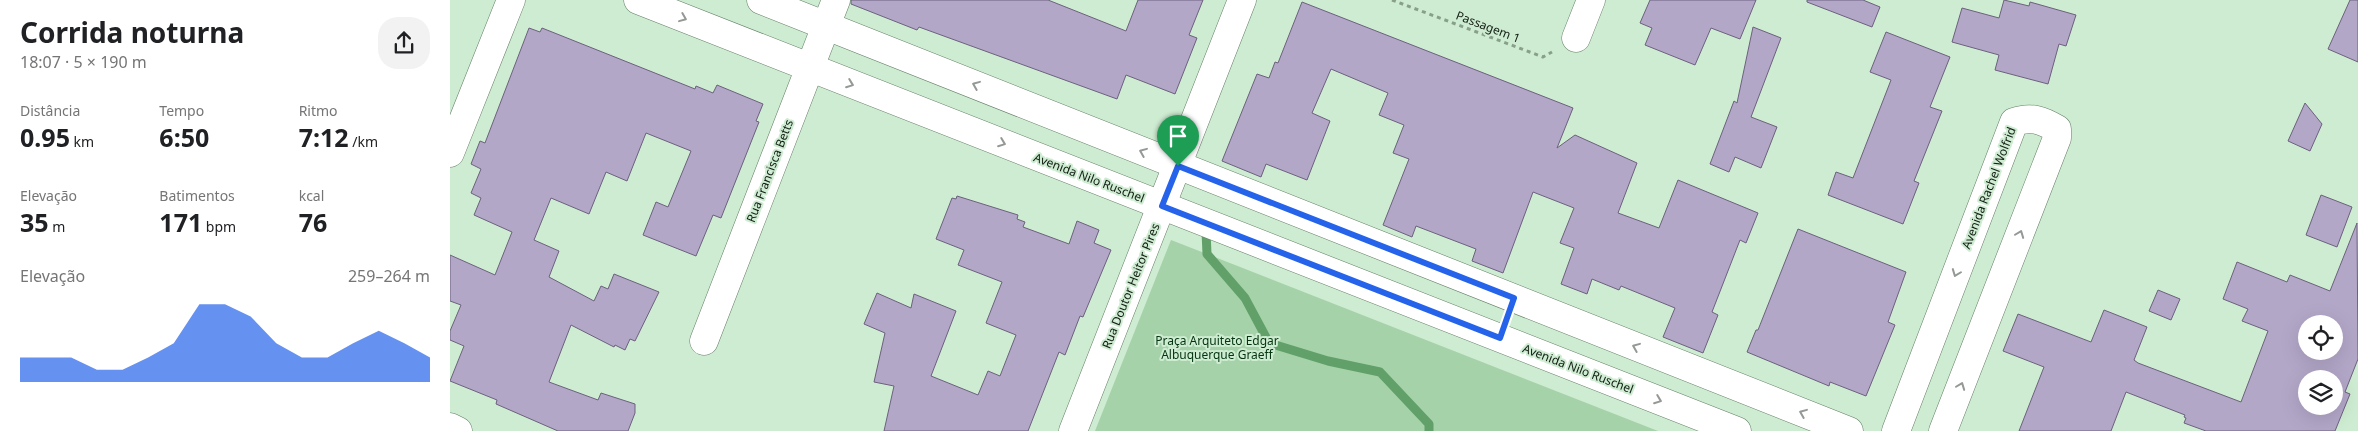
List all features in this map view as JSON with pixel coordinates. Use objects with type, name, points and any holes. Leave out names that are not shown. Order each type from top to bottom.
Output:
[{"type":"street","points":[[450,153],[511,0]]},
{"type":"street","name":"Avenida Nilo Ruschel","points":[[638,0],[1737,431]]},
{"type":"street","points":[[761,0],[1848,431]]},
{"type":"street","name":"Rua Francisca Betts","points":[[704,341],[836,0]]},
{"type":"street","name":"Rua Doutor Heitor Pires","points":[[1073,431],[1242,0]]},
{"type":"street","points":[[1576,38],[1591,0]]},
{"type":"street","name":"Avenida Rachel Wolfrid","points":[[1896,431],[2014,122],[2033,118],[2057,129],[2057,138],[1943,431]]},
{"type":"street","points":[[1500,338],[1514,298]]},
{"type":"street","points":[[450,427],[458,431]]},
{"type":"path","name":"Passagem 1","points":[[1392,0],[1543,57],[1576,38]]},
{"type":"green space","name":"Praça Arquiteto Edgar Albuquerque Graeff","points":[[1171,240],[1207,254],[1658,431],[1095,431]]},
{"type":"building","points":[[851,0],[1048,0],[1126,31],[1138,0],[1203,0],[1189,35],[1197,38],[1175,94],[1126,75],[1117,99],[919,27],[917,30],[851,4]]},
{"type":"building","points":[[1650,0],[1756,0],[1740,39],[1711,28],[1695,65],[1645,45],[1652,28],[1640,23]]},
{"type":"building","points":[[1807,0],[1863,0],[1880,7],[1872,27],[1807,2]]},
{"type":"building","points":[[2004,0],[2029,6],[2030,2],[2076,15],[2066,46],[2059,44],[2048,84],[1995,70],[1999,55],[1952,42],[1962,8],[1999,18]]},
{"type":"building","points":[[2350,0],[2358,0],[2358,62],[2328,49]]},
{"type":"building","points":[[1302,2],[1573,108],[1557,148],[1575,135],[1637,163],[1618,213],[1659,228],[1678,180],[1758,213],[1746,243],[1740,240],[1712,312],[1718,315],[1703,353],[1663,337],[1675,308],[1621,286],[1619,290],[1592,279],[1587,294],[1561,284],[1574,248],[1560,243],[1574,208],[1533,192],[1503,273],[1472,261],[1476,249],[1416,226],[1412,237],[1383,225],[1409,159],[1393,153],[1404,125],[1379,115],[1388,93],[1331,69],[1312,113],[1330,121],[1307,180],[1266,164],[1261,177],[1222,161],[1257,74],[1269,78],[1275,62],[1278,63]]},
{"type":"building","points":[[1753,27],[1781,38],[1751,117],[1777,127],[1761,168],[1735,157],[1729,172],[1710,164],[1734,101],[1737,103]]},
{"type":"building","points":[[529,28],[540,32],[542,28],[695,89],[696,86],[713,93],[717,85],[763,104],[756,121],[759,122],[721,218],[713,215],[696,256],[643,235],[656,202],[668,207],[691,151],[646,133],[627,181],[606,172],[589,214],[551,198],[534,240],[559,251],[549,277],[594,301],[601,286],[608,289],[614,274],[659,292],[635,341],[630,339],[625,350],[615,345],[614,347],[571,325],[549,382],[598,400],[601,393],[635,404],[635,413],[628,431],[558,431],[496,404],[497,400],[450,381],[464,346],[450,340],[450,331],[461,305],[450,301],[450,255],[495,275],[512,232],[474,215],[481,198],[471,193],[481,169],[471,164],[480,141],[485,143]]},
{"type":"building","points":[[1886,32],[1950,57],[1930,107],[1942,111],[1914,181],[1919,183],[1903,224],[1828,195],[1836,172],[1853,178],[1891,80],[1870,72]]},
{"type":"building","points":[[2305,103],[2322,124],[2310,151],[2288,141]]},
{"type":"building","points":[[2321,195],[2352,207],[2337,247],[2306,235]]},
{"type":"building","points":[[957,196],[1018,215],[1017,219],[1025,222],[1023,227],[1069,244],[1077,221],[1099,230],[1094,243],[1111,250],[1083,317],[1080,316],[1065,355],[1059,352],[1028,431],[884,431],[894,386],[874,382],[885,333],[864,324],[877,293],[911,308],[914,294],[956,311],[931,376],[978,395],[988,371],[1000,376],[1016,335],[986,323],[1002,282],[958,265],[964,250],[936,239],[952,198],[956,199]]},
{"type":"building","points":[[2357,223],[2358,359],[2345,392],[2350,394],[2343,411],[2343,370],[2298,370],[2298,415],[2341,415],[2335,431],[2206,431],[2184,423],[2185,415],[2126,392],[2111,431],[2019,431],[2044,367],[2003,351],[2018,314],[2091,342],[2104,310],[2147,327],[2134,360],[2138,363],[2241,402],[2268,331],[2242,321],[2248,309],[2223,299],[2237,262],[2287,282],[2290,275],[2330,291]]},
{"type":"building","points":[[1798,229],[1906,272],[1888,322],[1895,325],[1866,396],[1830,382],[1829,386],[1747,352],[1756,330],[1758,330]]},
{"type":"building","points":[[2158,290],[2180,299],[2171,320],[2149,311]]},
{"type":"waterway","points":[[1206,231],[1207,254],[1245,298],[1269,343],[1328,361],[1380,372],[1429,424],[1429,431]]},
{"type":"route","points":[[1178,166],[1514,298],[1500,338],[1162,206],[1178,166]]}]
